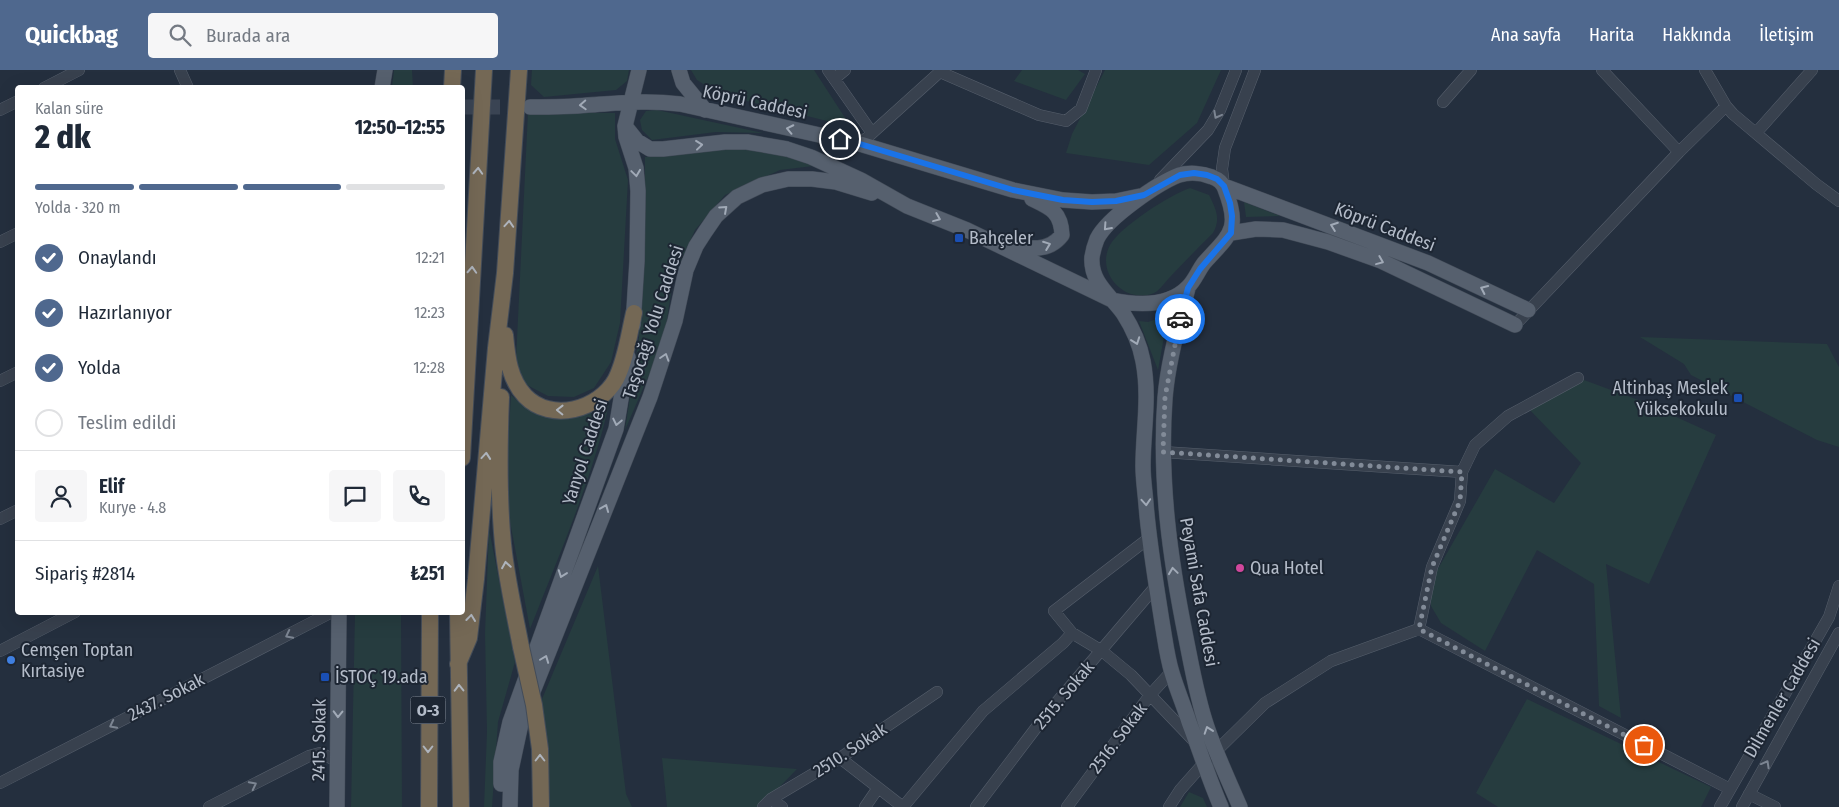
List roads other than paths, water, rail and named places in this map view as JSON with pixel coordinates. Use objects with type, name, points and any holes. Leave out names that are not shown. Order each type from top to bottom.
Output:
[{"type":"highway","points":[[452,85],[453,70]]},
{"type":"highway","points":[[465,405],[484,70]]},
{"type":"highway","points":[[458,664],[469,638],[476,579],[496,348],[505,273],[519,70]]},
{"type":"highway","points":[[505,273],[505,335],[500,460],[502,537],[507,574],[539,741],[541,807]]},
{"type":"highway","points":[[505,335],[509,367],[525,397],[546,409],[572,410],[594,401],[608,390],[616,378],[634,312]]},
{"type":"highway","name":"O-3","points":[[428,807],[430,615]]},
{"type":"highway","name":"O-3","points":[[458,615],[461,807]]},
{"type":"main road","points":[[382,85],[385,70]]},
{"type":"main road","name":"Yanyol Caddesi","points":[[501,807],[501,762],[510,722],[616,429],[624,390],[634,312],[638,191],[636,168],[626,137],[625,126],[639,70]]},
{"type":"main road","points":[[679,70],[683,83],[705,110]]},
{"type":"main road","name":"Köprü Caddesi","points":[[530,108],[658,101],[860,144],[1013,190],[1063,200],[1116,201],[1144,195]]},
{"type":"main road","points":[[625,126],[637,141],[650,149],[732,142],[764,144],[787,149],[826,162],[907,206],[967,230],[1112,300],[1129,304],[1159,302],[1188,288],[1200,269],[1231,233],[1232,216],[1224,186],[1217,179],[1207,175],[1194,173],[1180,175],[1144,195],[1109,224],[1098,238],[1092,255],[1095,279],[1112,300],[1123,314],[1135,336],[1143,360],[1147,403],[1143,466],[1149,538],[1171,672],[1198,745],[1203,764],[1221,807]]},
{"type":"main road","name":"Taşocağı Yolu Caddesi","points":[[510,807],[511,770],[522,719],[650,397],[676,321],[688,265],[696,246],[705,232],[716,216],[737,197],[762,185],[788,179],[836,182],[907,206]]},
{"type":"main road","name":"Köprü Caddesi","points":[[1224,186],[1428,263],[1528,310]]},
{"type":"main road","points":[[967,230],[1031,248],[1041,249],[1057,242],[1062,235],[1062,228],[1060,219],[1055,211],[1013,190]]},
{"type":"main road","name":"Köprü Caddesi","points":[[1231,233],[1256,230],[1282,230],[1328,242],[1381,261],[1515,325]]},
{"type":"main road","name":"Peyami Safa Caddesi","points":[[1188,288],[1175,342],[1165,397],[1163,452],[1167,524],[1174,576],[1206,726],[1240,807]]},
{"type":"main road","name":"2415. Sokak","points":[[337,807],[339,615]]},
{"type":"street","points":[[50,85],[79,70]]},
{"type":"street","points":[[180,70],[187,85]]},
{"type":"street","points":[[845,70],[831,74],[872,133]]},
{"type":"street","points":[[860,144],[941,71],[1039,115],[1066,121],[1081,110],[1096,70]]},
{"type":"street","points":[[1144,195],[1161,180],[1208,130],[1220,110],[1236,70]]},
{"type":"street","points":[[1224,186],[1222,169],[1224,148],[1255,70]]},
{"type":"street","points":[[1443,102],[1471,70]]},
{"type":"street","points":[[1602,70],[1679,152]]},
{"type":"street","points":[[1720,70],[1708,74],[1726,106],[1816,184],[1839,201]]},
{"type":"street","points":[[1756,133],[1812,70]]},
{"type":"street","points":[[0,110],[15,102]]},
{"type":"street","points":[[1515,325],[1679,152],[1726,106]]},
{"type":"street","points":[[0,242],[15,234]]},
{"type":"street","points":[[0,381],[15,374]]},
{"type":"street","points":[[1419,629],[1432,567],[1460,501],[1462,472],[1475,446],[1508,416],[1578,378]]},
{"type":"street","points":[[1163,452],[1462,472]]},
{"type":"street","points":[[0,519],[15,512]]},
{"type":"street","points":[[1149,538],[1054,611],[1072,633],[1102,651],[1131,675],[1198,745]]},
{"type":"street","name":"2515. Sokak","points":[[976,807],[1045,716],[1156,586]]},
{"type":"street","name":"Dilmenler Caddesi","points":[[1720,807],[1829,617],[1838,595],[1839,586]]},
{"type":"street","points":[[0,650],[69,615]]},
{"type":"street","name":"2437. Sokak","points":[[0,783],[326,615]]},
{"type":"street","points":[[1170,807],[1180,790],[1203,764],[1265,704],[1331,661],[1419,629],[1730,789]]},
{"type":"street","points":[[840,758],[903,807],[983,711],[1063,643],[1072,633]]},
{"type":"street","name":"Dilmenler Caddesi","points":[[1742,807],[1839,633]]},
{"type":"street","name":"2516. Sokak","points":[[1067,807],[1150,694],[1171,672]]},
{"type":"street","name":"2510. Sokak","points":[[767,803],[840,758],[937,692]]},
{"type":"street","points":[[209,807],[309,756],[320,753],[337,761]]},
{"type":"street","points":[[865,807],[878,788]]},
{"type":"street","points":[[1749,794],[1774,807]]},
{"type":"street","points":[[767,803],[782,807]]},
{"type":"tunnel","points":[[465,107],[529,107]]},
{"type":"place","name":"Bahçeler","points":[[959,238]]},
{"type":"place","name":"Altinbaş Meslek Yüksekokulu","points":[[1738,398]]},
{"type":"place","name":"Qua Hotel","points":[[1240,568]]},
{"type":"place","name":"Cemşen Toptan Kırtasiye","points":[[11,660]]},
{"type":"place","name":"İSTOÇ 19.ada","points":[[325,677]]}]
